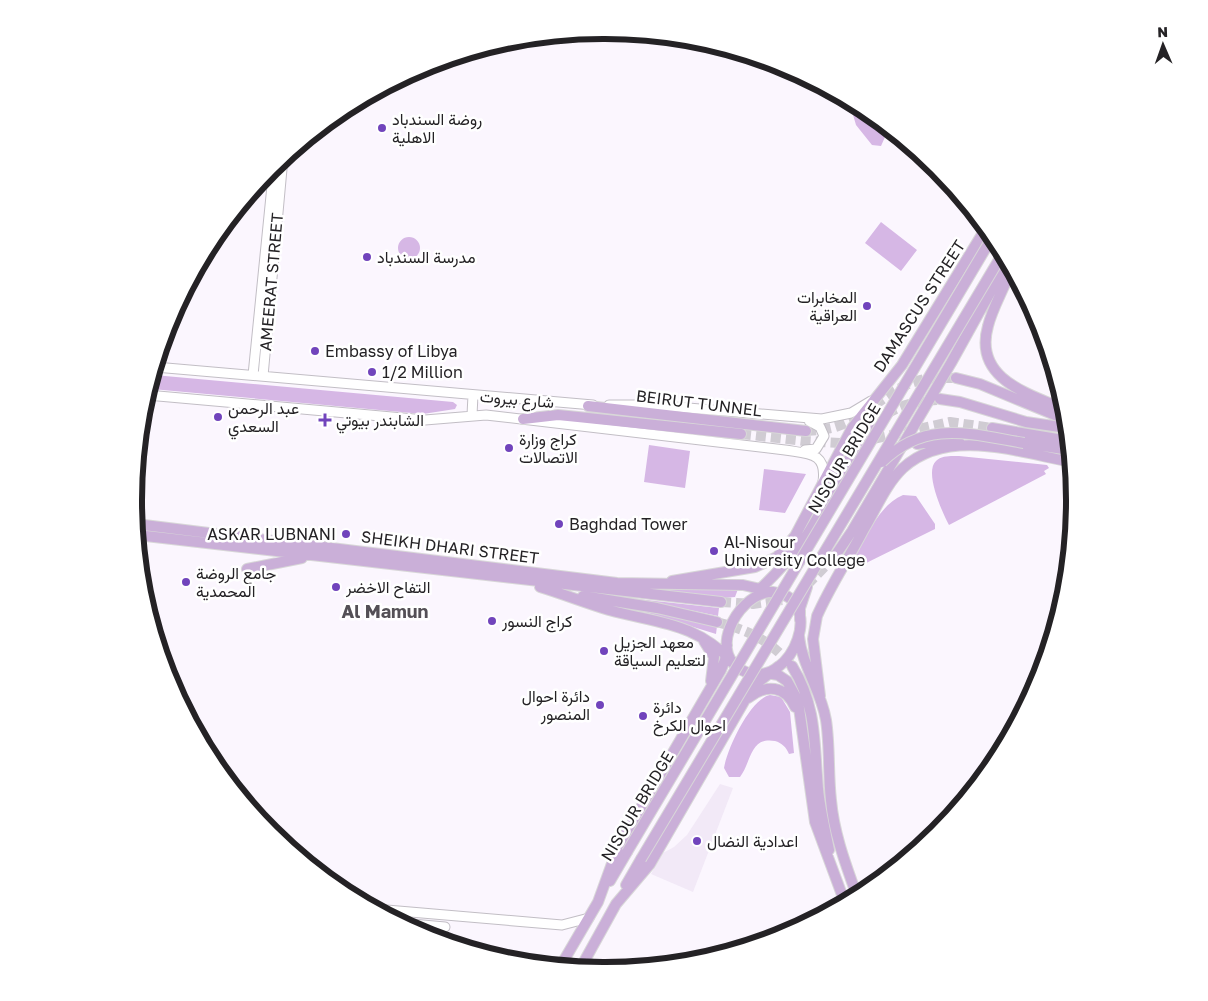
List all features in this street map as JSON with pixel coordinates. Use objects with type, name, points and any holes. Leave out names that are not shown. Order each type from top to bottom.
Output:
[{"type":"main road","name":"AMEERAT STREET","points":[[258,376],[282,170]]},
{"type":"main road","name":"AMEERAT STREET","points":[[258,376],[273,178]]},
{"type":"main road","name":"DAMASCUS STREET","points":[[639,585],[744,570],[768,563],[805,532],[823,485],[852,428],[902,365],[982,235]]},
{"type":"main road","name":"NISOUR BRIDGE","points":[[598,902],[988,243]]},
{"type":"main road","name":"NISOUR BRIDGE","points":[[616,904],[866,479],[998,260]]},
{"type":"main road","points":[[835,556],[951,363],[1003,269]]},
{"type":"main road","points":[[1008,277],[988,326],[987,350],[990,362],[996,373],[1015,388],[1056,406]]},
{"type":"main road","name":"شارع بيروت","points":[[162,368],[588,406],[652,405],[797,418],[822,419],[842,417],[860,409],[874,398]]},
{"type":"main road","points":[[956,378],[980,384],[1058,416]]},
{"type":"main road","points":[[472,415],[473,395]]},
{"type":"main road","name":"شارع بيروت","points":[[154,396],[424,420],[454,419],[472,415],[523,418],[785,450],[809,454],[821,460],[824,472],[823,485]]},
{"type":"main road","points":[[940,399],[960,402],[1026,422],[1060,427]]},
{"type":"main road","points":[[820,696],[803,659],[799,636],[802,601],[809,580],[874,473],[925,405]]},
{"type":"main road","name":"BEIRUT TUNNEL","points":[[588,406],[806,431]]},
{"type":"main road","name":"BEIRUT TUNNEL","points":[[523,418],[578,416],[741,434]]},
{"type":"main road","points":[[785,450],[812,451],[823,441],[820,427],[797,418]]},
{"type":"main road","points":[[564,960],[598,902],[618,847],[729,655],[732,620],[780,569],[860,442],[873,426]]},
{"type":"main road","points":[[992,428],[1062,439]]},
{"type":"main road","points":[[866,479],[899,447],[931,434],[955,432],[1063,449]]},
{"type":"main road","points":[[894,459],[912,447],[930,441],[949,440],[1064,461]]},
{"type":"main road","points":[[854,888],[833,819],[827,732],[820,696],[813,639],[818,616],[886,491],[902,469],[924,454],[948,447],[975,444]]},
{"type":"main road","name":"SHEIKH DHARI STREET","points":[[143,525],[639,585],[729,585],[762,588],[782,594]]},
{"type":"main road","points":[[729,585],[758,582],[767,579],[780,569],[805,532]]},
{"type":"main road","name":"SHEIKH DHARI STREET","points":[[143,536],[720,602]]},
{"type":"main road","points":[[768,563],[792,550]]},
{"type":"main road","points":[[247,569],[318,556]]},
{"type":"main road","name":"SHEIKH DHARI STREET","points":[[507,579],[555,591],[610,610],[654,620],[696,633],[729,655]]},
{"type":"main road","points":[[555,591],[657,608],[717,622]]},
{"type":"main road","points":[[745,604],[765,593],[782,594],[794,603],[800,620]]},
{"type":"main road","points":[[696,633],[707,644],[714,657],[709,689]]},
{"type":"main road","points":[[584,961],[616,904],[650,864],[758,680],[772,670],[793,650],[799,636]]},
{"type":"main road","points":[[729,655],[746,672],[772,670],[791,686],[800,709],[815,822],[842,896]]},
{"type":"main road","points":[[792,666],[804,688],[811,708],[821,810],[834,873]]},
{"type":"main road","points":[[709,689],[722,678],[734,676],[740,678],[746,686],[743,703]]},
{"type":"main road","points":[[743,703],[759,690],[777,688],[791,698],[802,726]]},
{"type":"main road","points":[[392,910],[562,925],[588,918]]},
{"type":"main road","points":[[423,925],[445,927]]},
{"type":"shaded area","points":[[852,112],[886,135],[881,146],[872,145],[856,125]]},
{"type":"shaded area","points":[[881,222],[917,250],[901,271],[865,243]]},
{"type":"shaded area","points":[[409,237],[417,240],[420,248],[417,256],[409,259],[401,256],[398,248],[401,240]]},
{"type":"shaded area","points":[[160,376],[453,402],[457,405],[455,409],[423,414],[156,389]]},
{"type":"shaded area","points":[[649,445],[690,451],[685,488],[644,482]]},
{"type":"shaded area","points":[[959,456],[1047,465],[1049,468],[1044,471],[1046,474],[949,525],[935,492],[932,474],[933,466],[941,458]]},
{"type":"shaded area","points":[[764,469],[806,474],[785,513],[759,510]]},
{"type":"shaded area","points":[[903,495],[916,496],[935,524],[935,529],[854,569],[851,565],[872,526],[886,507]]},
{"type":"shaded area","points":[[618,585],[685,590],[738,589],[735,597],[723,598]]},
{"type":"shaded area","points":[[637,599],[719,608],[718,616]]},
{"type":"shaded area","points":[[635,609],[717,626],[716,634]]},
{"type":"shaded area","points":[[770,695],[781,697],[790,712],[794,753],[789,754],[784,746],[775,741],[761,743],[752,752],[740,777],[729,777],[724,768],[730,749],[741,726],[755,705]]},
{"type":"shaded area","name":"اعدادية النضال","points":[[720,784],[733,788],[693,892],[651,874],[663,853],[674,847],[687,835]]},
{"type":"tunnel","points":[[806,431],[824,430],[850,421],[894,391],[919,380],[956,378]]},
{"type":"tunnel","points":[[887,414],[911,404],[937,400]]},
{"type":"tunnel","points":[[741,434],[840,443],[873,439],[950,422],[992,428]]},
{"type":"tunnel","points":[[807,585],[835,556]]},
{"type":"tunnel","points":[[721,602],[753,604],[782,600]]},
{"type":"tunnel","points":[[717,622],[748,632],[766,642],[790,664]]},
{"type":"place","name":"روضة السندباد الاهلية","points":[[382,128]]},
{"type":"place","name":"مدرسة السندباد","points":[[367,257]]},
{"type":"place","name":"المخابرات العراقية","points":[[867,306]]},
{"type":"place","name":"Embassy of Libya","points":[[315,351]]},
{"type":"place","name":"1/2 Million","points":[[372,372]]},
{"type":"place","name":"عبد الرحمن السعدي","points":[[218,417]]},
{"type":"place","name":"الشابندر بيوتي","points":[[325,420]]},
{"type":"place","name":"كراج وزارة الاتصالات","points":[[509,448]]},
{"type":"place","name":"Baghdad Tower","points":[[559,524]]},
{"type":"place","name":"ASKAR LUBNANI","points":[[346,534]]},
{"type":"place","name":"Al-Nisour University College","points":[[714,551]]},
{"type":"place","name":"جامع الروضة المحمدية","points":[[186,582]]},
{"type":"place","name":"التفاح الاخضر","points":[[336,587]]},
{"type":"place","name":"كراج النسور","points":[[492,621]]},
{"type":"place","name":"معهد الجزيل لتعليم السياقة","points":[[604,651]]},
{"type":"place","name":"دائرة احوال المنصور","points":[[600,705]]},
{"type":"place","name":"دائرة احوال الكرخ","points":[[643,716]]},
{"type":"place","name":"اعدادية النضال","points":[[697,841]]},
{"type":"district","name":"Al Mamun","points":[[385,611]]}]
